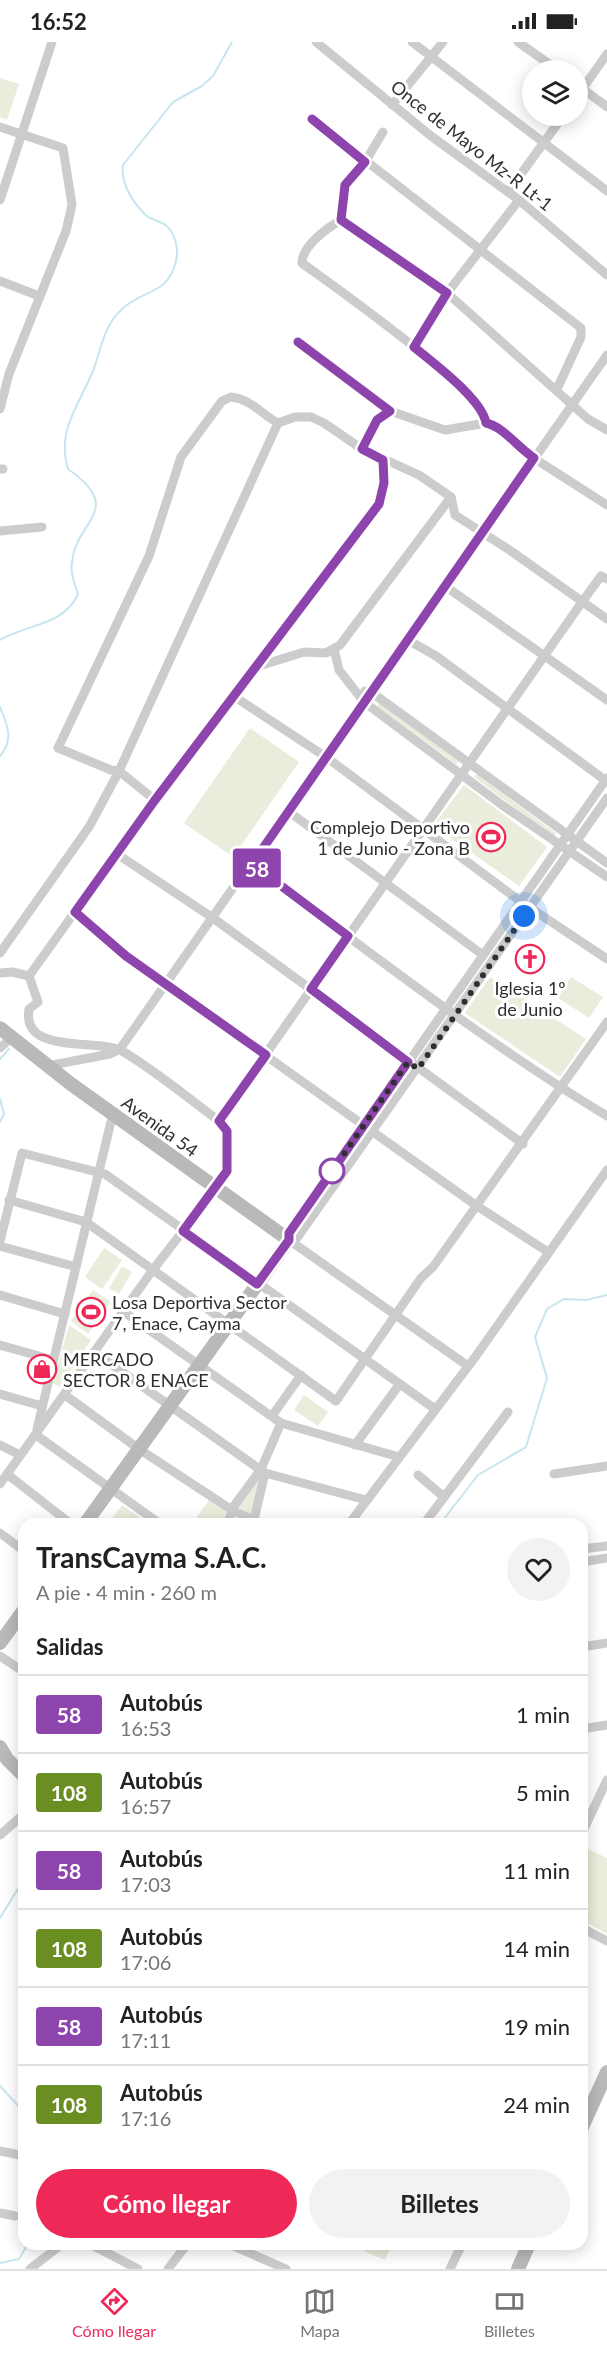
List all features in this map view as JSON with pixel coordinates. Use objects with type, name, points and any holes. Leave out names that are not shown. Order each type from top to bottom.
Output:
[{"type":"street","points":[[0,200],[52,42]]},
{"type":"street","name":"Once de Mayo Mz-R Lt-1","points":[[316,42],[392,105],[508,192],[607,275]]},
{"type":"street","points":[[412,42],[607,191]]},
{"type":"street","points":[[392,105],[443,42]]},
{"type":"street","points":[[518,42],[544,60]]},
{"type":"street","points":[[588,78],[607,54]]},
{"type":"street","points":[[588,95],[607,107]]},
{"type":"street","points":[[312,119],[365,162],[481,248],[581,328],[581,337],[557,389]]},
{"type":"street","points":[[508,192],[556,126]]},
{"type":"street","points":[[0,127],[63,148],[72,205],[58,255],[39,296],[9,374],[0,409]]},
{"type":"street","points":[[382,132],[365,162],[345,185],[341,220],[320,235],[302,257],[302,263],[414,347],[468,396],[485,417],[486,423]]},
{"type":"street","points":[[414,347],[447,293],[519,201]]},
{"type":"street","points":[[341,220],[447,293],[574,404],[588,419],[607,430]]},
{"type":"street","points":[[0,281],[39,296]]},
{"type":"street","points":[[298,342],[390,411],[435,429],[445,430],[486,423],[502,429],[518,448],[607,505]]},
{"type":"street","points":[[47,1066],[110,1054],[120,1049],[607,355]]},
{"type":"street","points":[[155,800],[119,771],[111,770],[58,748],[148,556],[181,457],[222,402],[231,397],[250,403],[263,416],[278,423],[295,417],[311,417],[324,423],[362,449],[419,476],[451,497],[455,515],[549,577],[607,619]]},
{"type":"street","points":[[362,449],[377,420],[390,411]]},
{"type":"street","points":[[0,953],[89,826],[119,771],[278,423]]},
{"type":"street","points":[[29,976],[155,800],[374,512],[382,491],[383,460]]},
{"type":"street","points":[[258,666],[304,652],[326,653],[340,645],[451,497]]},
{"type":"street","points":[[0,531],[42,527]]},
{"type":"street","points":[[219,1121],[507,708],[582,602],[605,574]]},
{"type":"street","points":[[445,586],[607,700]]},
{"type":"street","points":[[89,1518],[289,1240],[289,1233],[606,779],[550,742],[436,656],[408,640]]},
{"type":"street","points":[[334,649],[339,670],[364,702],[560,846],[607,877]]},
{"type":"street","points":[[354,688],[371,692],[567,837],[607,863]]},
{"type":"street","points":[[235,697],[326,757],[520,901],[607,959]]},
{"type":"street","points":[[289,1240],[297,1238],[607,798]]},
{"type":"street","points":[[288,811],[483,955]]},
{"type":"street","points":[[117,854],[213,918],[522,1144]]},
{"type":"street","points":[[252,864],[455,1015],[561,1088],[607,1116]]},
{"type":"street","points":[[75,912],[126,956],[167,983],[372,1133],[548,1252]]},
{"type":"street","points":[[0,973],[18,972],[29,976]]},
{"type":"street","points":[[0,1484],[152,1271],[227,1171],[227,1131],[219,1121],[120,1049],[56,1042],[35,1031],[30,1026],[28,1014],[29,1009],[38,1002],[29,976]]},
{"type":"street","points":[[9,1200],[86,1222],[227,1326],[336,1401],[421,1278],[433,1267],[607,1022]]},
{"type":"street","name":"Avenida 54","points":[[0,1028],[47,1066],[289,1240]]},
{"type":"street","points":[[0,1048],[11,1038]]},
{"type":"street","points":[[36,1435],[113,1113]]},
{"type":"street","points":[[0,1241],[22,1153],[105,1174],[435,1409]]},
{"type":"street","points":[[353,1518],[468,1366],[607,1170]]},
{"type":"street","points":[[289,1240],[468,1366]]},
{"type":"street","points":[[0,1246],[76,1267]]},
{"type":"street","points":[[0,1295],[65,1314]]},
{"type":"street","points":[[124,1312],[281,1423],[399,1457]]},
{"type":"street","points":[[0,1345],[53,1360]]},
{"type":"street","points":[[94,1353],[263,1471],[366,1500]]},
{"type":"street","points":[[272,1416],[301,1375]]},
{"type":"street","points":[[355,1445],[399,1385]]},
{"type":"street","points":[[0,1394],[42,1406]]},
{"type":"street","points":[[65,1395],[139,1449],[247,1518]]},
{"type":"street","points":[[428,1518],[508,1412]]},
{"type":"street","points":[[257,1518],[263,1471],[281,1423]]},
{"type":"street","points":[[36,1435],[151,1518]]},
{"type":"street","points":[[0,1445],[20,1455]]},
{"type":"street","points":[[554,1474],[607,1466]]},
{"type":"street","points":[[229,1518],[232,1510],[263,1471]]},
{"type":"street","points":[[8,1474],[63,1518]]},
{"type":"street","points":[[418,1475],[444,1497]]},
{"type":"street","points":[[0,1533],[18,1546]]},
{"type":"street","points":[[588,1548],[607,1546]]},
{"type":"street","points":[[588,1561],[607,1558]]},
{"type":"street","points":[[0,1643],[18,1618]]},
{"type":"street","points":[[588,1646],[607,1643]]},
{"type":"street","points":[[0,1656],[18,1668]]},
{"type":"street","points":[[588,1728],[607,1725]]},
{"type":"street","points":[[0,1747],[7,1759],[18,1770]]},
{"type":"street","points":[[588,1819],[607,1780]]},
{"type":"street","points":[[588,1809],[592,1809]]},
{"type":"street","points":[[0,1835],[18,1819]]},
{"type":"street","points":[[588,1931],[607,1941]]},
{"type":"street","points":[[588,2114],[607,2072]]},
{"type":"street","points":[[0,2151],[18,2155]]},
{"type":"street","points":[[0,2213],[15,2216]]},
{"type":"street","points":[[30,2269],[54,2250]]},
{"type":"street","points":[[102,2250],[138,2269]]},
{"type":"street","points":[[168,2269],[182,2250]]},
{"type":"street","points":[[243,2250],[286,2269]]},
{"type":"street","points":[[450,2269],[459,2250]]},
{"type":"street","points":[[518,2269],[526,2250]]},
{"type":"green space","points":[[0,78],[19,84],[7,120],[0,117]]},
{"type":"green space","points":[[379,703],[459,761],[456,764],[377,706]]},
{"type":"green space","points":[[250,728],[299,762],[233,857],[184,823]]},
{"type":"green space","points":[[477,774],[556,833],[553,837],[474,777]]},
{"type":"green space","name":"Complejo Deportivo 1 de Junio - Zona B","points":[[464,785],[547,847],[519,886],[433,826]]},
{"type":"green space","points":[[490,977],[586,1039],[560,1077],[465,1013]]},
{"type":"green space","points":[[571,977],[603,997],[589,1018],[558,998]]},
{"type":"green space","points":[[104,1248],[122,1260],[102,1289],[85,1277]]},
{"type":"green space","points":[[122,1266],[132,1272],[119,1294],[109,1288]]},
{"type":"green space","name":"Losa Deportiva Sector 7, Enace, Cayma","points":[[93,1290],[111,1302],[88,1334],[71,1321]]},
{"type":"green space","points":[[69,1325],[91,1340],[59,1387],[53,1383]]},
{"type":"green space","points":[[304,1395],[328,1412],[318,1426],[294,1410]]},
{"type":"green space","points":[[259,1479],[251,1515],[238,1507]]},
{"type":"green space","points":[[209,1500],[226,1512],[224,1518],[196,1518]]},
{"type":"green space","points":[[122,1505],[141,1518],[112,1518]]},
{"type":"green space","points":[[588,1849],[607,1858],[607,1934],[588,1923]]},
{"type":"green space","points":[[364,2250],[389,2250],[385,2260]]},
{"type":"waterway","points":[[0,640],[54,618],[72,605],[78,594],[72,575],[72,562],[75,548],[96,505],[94,495],[85,483],[68,469],[65,455],[67,430],[93,371],[110,324],[129,303],[161,286],[172,272],[176,261],[176,246],[171,231],[164,224],[148,217],[133,200],[126,186],[123,165],[173,102],[202,86],[213,76],[232,42]]},
{"type":"waterway","points":[[0,707],[8,733],[7,744],[0,756]]},
{"type":"waterway","points":[[0,1059],[9,1049]]},
{"type":"waterway","points":[[0,1099],[4,1114],[0,1122]]},
{"type":"waterway","points":[[445,1518],[478,1475],[526,1447],[547,1378],[535,1337],[547,1309],[564,1299],[586,1300],[607,1295]]},
{"type":"waterway","points":[[0,1918],[18,1889]]},
{"type":"waterway","points":[[0,2086],[18,2106]]},
{"type":"waterway","points":[[0,2263],[19,2259],[24,2250]]},
{"type":"bus line","name":"58","points":[[298,342],[390,411],[377,420],[362,449],[383,460],[384,483],[379,504],[284,633],[155,800],[75,912],[126,956],[266,1055],[219,1121],[227,1131],[227,1171],[183,1231],[257,1284],[289,1240],[289,1233],[408,1062],[311,989],[348,936],[252,864],[534,458],[518,448],[502,429],[486,423],[485,417],[468,396],[414,347],[447,293],[341,220],[345,201],[345,185],[365,162],[312,119]]},
{"type":"place","name":"Complejo Deportivo 1 de Junio - Zona B","points":[[491,837]]},
{"type":"place","name":"Iglesia 1º de Junio","points":[[530,959]]},
{"type":"place","name":"Losa Deportiva Sector 7, Enace, Cayma","points":[[91,1312]]},
{"type":"place","name":"MERCADO SECTOR 8 ENACE","points":[[42,1369]]},
{"type":"route","points":[[332,1171],[408,1062],[418,1069],[524,916]]}]
